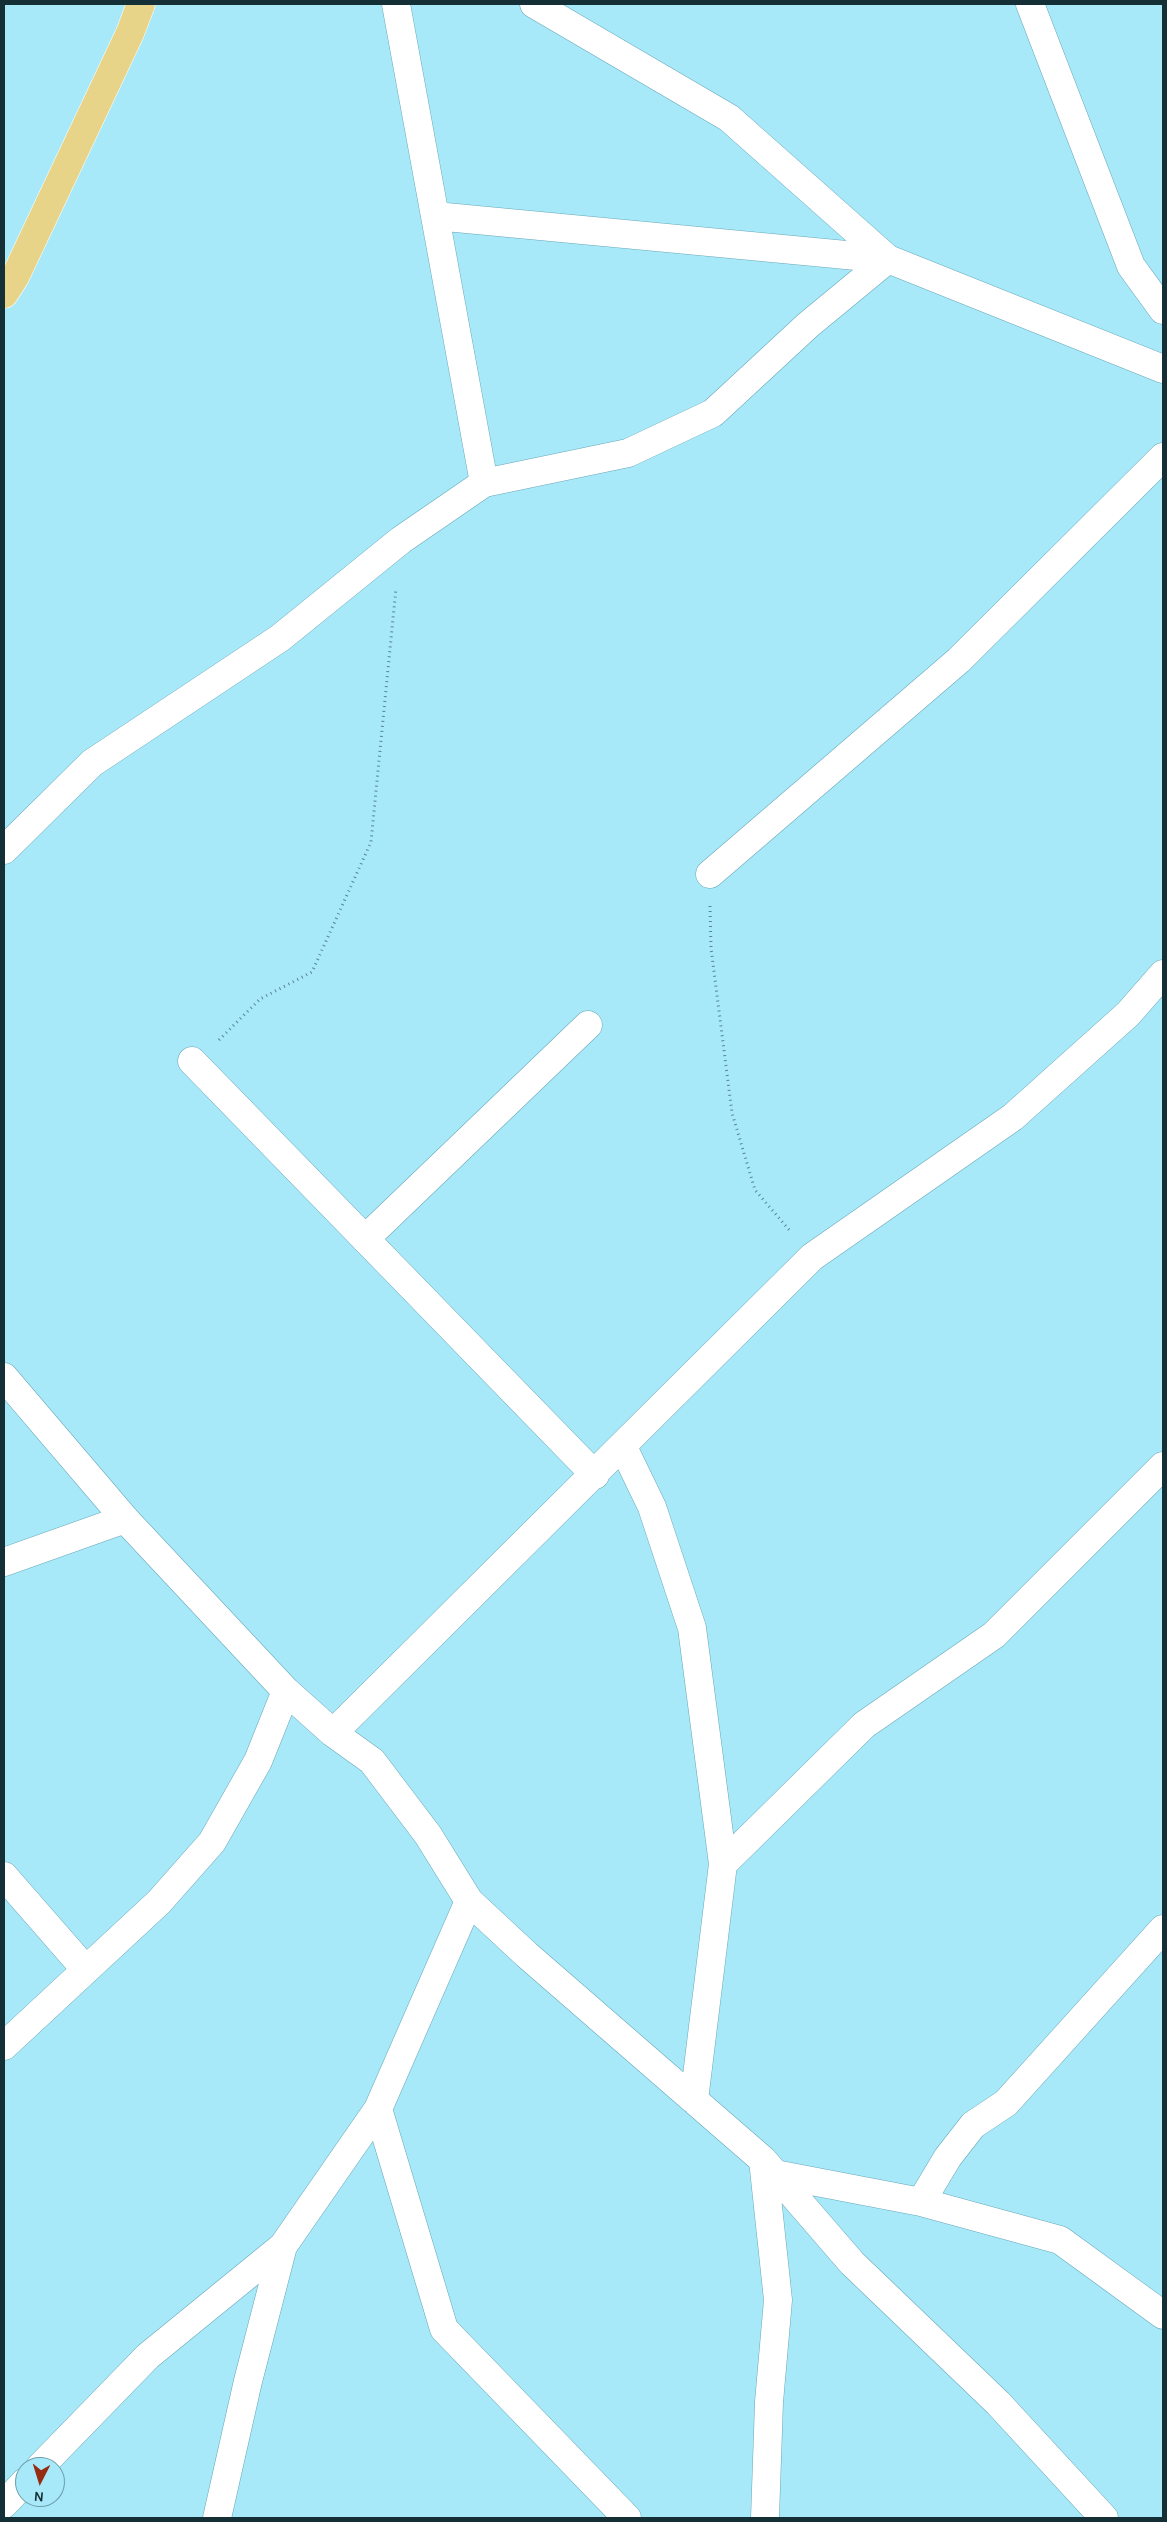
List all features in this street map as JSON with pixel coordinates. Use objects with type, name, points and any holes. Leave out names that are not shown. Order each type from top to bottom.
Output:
[{"type":"main road","points":[[4,294],[15,277],[126,42],[141,4]]},
{"type":"street","points":[[396,4],[484,484]]},
{"type":"street","points":[[534,4],[729,118],[888,259]]},
{"type":"street","points":[[1030,4],[1131,266],[1163,310]]},
{"type":"street","points":[[435,216],[888,259],[1163,369]]},
{"type":"street","points":[[4,850],[92,763],[280,638],[401,540],[484,484],[628,453],[713,414],[808,325],[888,259]]},
{"type":"street","points":[[710,874],[959,660],[1163,457]]},
{"type":"street","points":[[333,1733],[595,1475],[812,1257],[1013,1117],[1128,1014],[1163,974]]},
{"type":"street","points":[[365,1239],[588,1025]]},
{"type":"street","points":[[192,1061],[595,1475]]},
{"type":"street","points":[[4,1377],[125,1519],[286,1691],[333,1733],[372,1761],[428,1835],[469,1901],[527,1955],[769,2167],[852,2263],[998,2404],[1104,2518]]},
{"type":"street","points":[[622,1447],[652,1506],[692,1628],[723,1864],[694,2100]]},
{"type":"street","points":[[723,1864],[864,1725],[994,1635],[1163,1466]]},
{"type":"street","points":[[4,1562],[125,1519]]},
{"type":"street","points":[[4,2046],[159,1902],[212,1842],[258,1760],[286,1691]]},
{"type":"street","points":[[4,1876],[86,1970]]},
{"type":"street","points":[[50,2457],[148,2356],[284,2246],[378,2109],[469,1901]]},
{"type":"street","points":[[921,2202],[948,2157],[973,2125],[1006,2103],[1163,1929]]},
{"type":"street","points":[[378,2109],[444,2329],[627,2518]]},
{"type":"street","points":[[769,2167],[921,2202],[1060,2240],[1163,2315]]},
{"type":"street","points":[[765,2518],[769,2402],[778,2300],[769,2167]]},
{"type":"street","points":[[217,2518],[248,2381],[284,2246]]},
{"type":"street","points":[[4,2504],[15,2492]]},
{"type":"path","points":[[192,1061],[217,1042],[260,999],[312,972],[370,842],[386,707],[401,540]]},
{"type":"path","points":[[710,874],[711,948],[732,1113],[755,1190],[812,1257]]}]
